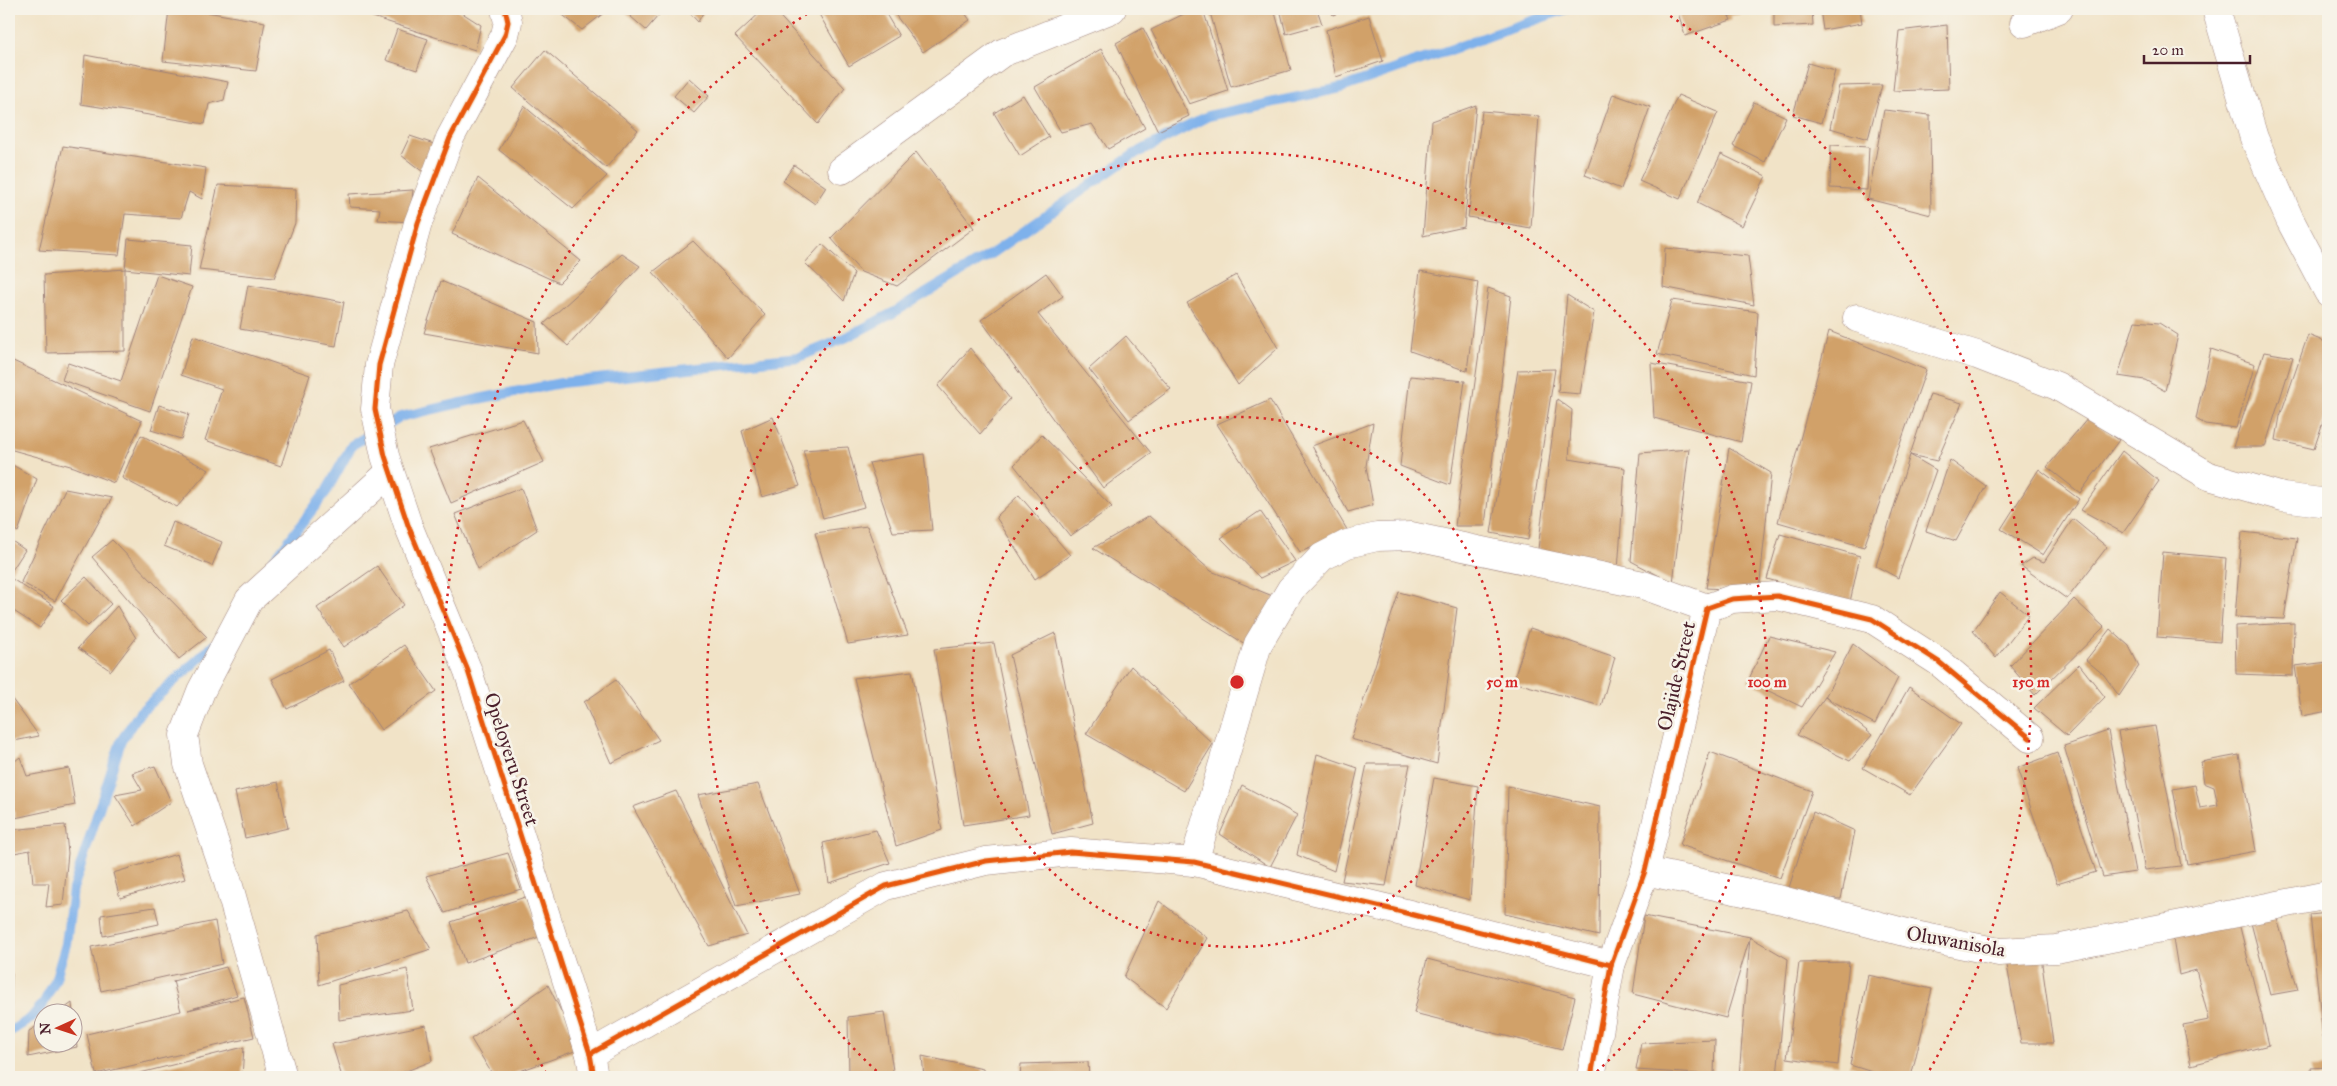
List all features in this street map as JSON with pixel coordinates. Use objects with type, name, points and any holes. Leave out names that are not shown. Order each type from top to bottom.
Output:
[{"type":"street","name":"Opeloyeru Street","points":[[505,9],[508,22],[505,35],[450,138],[418,223],[379,365],[375,409],[388,464],[408,525],[468,671],[592,1066]]},
{"type":"street","points":[[842,170],[1002,53],[1112,9]]},
{"type":"street","points":[[2024,23],[2059,9]]},
{"type":"street","points":[[2216,9],[2254,138],[2290,220],[2328,292]]},
{"type":"street","points":[[1857,318],[1977,355],[2057,386],[2208,476],[2283,498],[2328,503]]},
{"type":"street","points":[[283,1077],[227,878],[188,764],[184,735],[201,691],[249,600],[388,464]]},
{"type":"street","points":[[1194,862],[1258,644],[1291,589],[1322,557],[1347,544],[1377,537],[1411,536],[1643,585],[1707,608]]},
{"type":"street","name":"Olajide Street","points":[[1591,1077],[1611,966],[1645,871],[1707,608],[1732,598],[1777,596],[1872,619],[1939,662],[2030,738]]},
{"type":"street","points":[[592,1066],[886,886],[986,861],[1071,852],[1194,862],[1390,909],[1611,966]]},
{"type":"street","name":"Oluwanisola","points":[[1645,871],[1782,900],[1915,936],[1999,952],[2056,949],[2328,895]]},
{"type":"building","points":[[169,9],[189,9],[265,22],[256,71],[163,61]]},
{"type":"building","points":[[348,9],[456,9],[481,25],[475,50]]},
{"type":"building","points":[[555,9],[609,9],[582,30]]},
{"type":"building","points":[[622,9],[664,9],[646,30]]},
{"type":"building","points":[[686,9],[705,9],[698,22]]},
{"type":"building","points":[[764,9],[773,9],[845,88],[818,124],[735,36]]},
{"type":"building","points":[[816,9],[883,9],[899,36],[849,66]]},
{"type":"building","points":[[891,9],[962,9],[970,20],[923,52]]},
{"type":"building","points":[[1194,9],[1203,9],[1228,91],[1189,104],[1151,30]]},
{"type":"building","points":[[1209,9],[1274,9],[1291,70],[1231,87]]},
{"type":"building","points":[[1280,9],[1317,9],[1322,24],[1286,34]]},
{"type":"building","points":[[1330,9],[1348,9],[1333,15]]},
{"type":"building","points":[[1677,9],[1727,9],[1731,20],[1685,36]]},
{"type":"building","points":[[1728,9],[1765,10],[1729,16]]},
{"type":"building","points":[[1774,9],[1812,9],[1813,25],[1774,27]]},
{"type":"building","points":[[1820,9],[1860,9],[1862,23],[1823,30]]},
{"type":"building","points":[[1369,16],[1383,61],[1336,77],[1326,30]]},
{"type":"building","points":[[1947,25],[1949,89],[1893,91],[1899,31]]},
{"type":"building","points":[[1143,28],[1189,116],[1158,131],[1116,43]]},
{"type":"building","points":[[397,29],[428,39],[417,70],[386,60]]},
{"type":"building","points":[[1101,49],[1145,128],[1108,149],[1092,124],[1061,132],[1035,87]]},
{"type":"building","points":[[545,50],[638,130],[606,168],[513,88]]},
{"type":"building","points":[[85,55],[228,82],[224,100],[209,104],[205,124],[81,104]]},
{"type":"building","points":[[1808,63],[1835,71],[1821,123],[1793,115]]},
{"type":"building","points":[[689,78],[709,96],[694,113],[674,96]]},
{"type":"building","points":[[1882,85],[1868,139],[1830,128],[1839,86]]},
{"type":"building","points":[[1613,94],[1650,107],[1621,189],[1585,175]]},
{"type":"building","points":[[1023,95],[1049,137],[1020,156],[994,113]]},
{"type":"building","points":[[1678,95],[1718,112],[1680,199],[1639,181]]},
{"type":"building","points":[[1754,102],[1786,117],[1765,162],[1733,146]]},
{"type":"building","points":[[1476,105],[1464,227],[1423,236],[1432,121]]},
{"type":"building","points":[[524,106],[607,176],[573,209],[499,150]]},
{"type":"building","points":[[1884,110],[1930,115],[1931,215],[1868,199]]},
{"type":"building","points":[[1482,111],[1539,116],[1531,228],[1468,217]]},
{"type":"building","points":[[410,136],[434,144],[423,172],[401,155]]},
{"type":"building","points":[[1831,145],[1869,147],[1867,190],[1830,188]]},
{"type":"building","points":[[63,146],[206,168],[202,199],[189,192],[181,218],[125,214],[119,255],[39,250]]},
{"type":"building","points":[[916,152],[974,228],[897,286],[861,272],[831,238]]},
{"type":"building","points":[[1721,154],[1766,176],[1742,226],[1697,203]]},
{"type":"building","points":[[794,165],[826,187],[815,204],[783,181]]},
{"type":"building","points":[[478,178],[581,261],[559,283],[452,234]]},
{"type":"building","points":[[218,185],[296,189],[295,223],[274,278],[199,270]]},
{"type":"building","points":[[413,190],[410,222],[378,220],[380,209],[350,207],[349,194]]},
{"type":"building","points":[[128,239],[192,245],[189,276],[125,269]]},
{"type":"building","points":[[693,241],[765,315],[728,358],[653,272]]},
{"type":"building","points":[[822,244],[854,273],[844,301],[805,263]]},
{"type":"building","points":[[1665,248],[1748,256],[1754,305],[1663,287]]},
{"type":"building","points":[[622,254],[640,266],[568,346],[544,324]]},
{"type":"building","points":[[125,269],[125,351],[46,353],[44,275]]},
{"type":"building","points":[[1420,271],[1478,282],[1467,371],[1410,351]]},
{"type":"building","points":[[1046,273],[1063,296],[1038,314],[1151,453],[1103,488],[981,320]]},
{"type":"building","points":[[157,275],[192,287],[150,411],[62,380],[68,363],[121,381]]},
{"type":"building","points":[[1236,275],[1278,348],[1238,385],[1187,303]]},
{"type":"building","points":[[441,281],[537,322],[538,353],[424,333]]},
{"type":"building","points":[[248,285],[344,302],[336,346],[240,329]]},
{"type":"building","points":[[1488,288],[1511,296],[1485,526],[1455,526]]},
{"type":"building","points":[[1567,295],[1594,312],[1580,394],[1558,392]]},
{"type":"building","points":[[1672,300],[1758,312],[1754,375],[1657,354]]},
{"type":"building","points":[[2135,321],[2159,323],[2178,335],[2165,391],[2145,380],[2118,376]]},
{"type":"building","points":[[1829,331],[1926,370],[1864,547],[1778,522]]},
{"type":"building","points":[[2308,335],[2328,343],[2328,407],[2314,449],[2276,440],[2280,416]]},
{"type":"building","points":[[193,336],[310,375],[281,466],[205,440],[222,389],[181,375]]},
{"type":"building","points":[[1126,336],[1171,389],[1129,420],[1089,369]]},
{"type":"building","points":[[970,348],[1010,399],[980,434],[938,386]]},
{"type":"building","points":[[2211,349],[2255,364],[2236,428],[2205,424],[2196,419]]},
{"type":"building","points":[[2264,352],[2293,357],[2265,447],[2233,447]]},
{"type":"building","points":[[11,360],[142,421],[114,483],[74,467],[9,449],[9,365]]},
{"type":"building","points":[[1651,363],[1751,381],[1741,442],[1654,418]]},
{"type":"building","points":[[1555,369],[1528,540],[1491,533],[1518,370]]},
{"type":"building","points":[[1410,376],[1465,381],[1450,485],[1400,466]]},
{"type":"building","points":[[1930,394],[1962,403],[1937,461],[1910,455]]},
{"type":"building","points":[[1557,399],[1572,410],[1569,459],[1625,468],[1618,571],[1538,549]]},
{"type":"building","points":[[1270,400],[1349,533],[1300,552],[1217,424]]},
{"type":"building","points":[[159,405],[189,414],[181,439],[151,430]]},
{"type":"building","points":[[773,417],[800,486],[762,497],[742,431]]},
{"type":"building","points":[[2088,418],[2119,440],[2080,493],[2047,467]]},
{"type":"building","points":[[523,420],[544,462],[451,503],[429,449]]},
{"type":"building","points":[[1373,423],[1366,466],[1373,505],[1348,512],[1312,446]]},
{"type":"building","points":[[2328,431],[2328,447],[2322,446]]},
{"type":"building","points":[[141,435],[209,470],[177,507],[122,478]]},
{"type":"building","points":[[1042,435],[1112,507],[1070,536],[1014,465]]},
{"type":"building","points":[[848,447],[864,507],[823,518],[803,450]]},
{"type":"building","points":[[1729,448],[1771,473],[1759,591],[1706,588]]},
{"type":"building","points":[[1689,449],[1673,583],[1631,561],[1640,453]]},
{"type":"building","points":[[2122,451],[2159,481],[2123,533],[2081,510]]},
{"type":"building","points":[[924,454],[932,530],[893,532],[869,463]]},
{"type":"building","points":[[1910,455],[1936,470],[1898,578],[1876,566]]},
{"type":"building","points":[[1950,460],[1986,486],[1956,541],[1926,531]]},
{"type":"building","points":[[9,463],[37,479],[18,532],[9,526]]},
{"type":"building","points":[[2039,469],[2079,499],[2043,555],[2001,529]]},
{"type":"building","points":[[521,488],[537,530],[478,569],[455,514]]},
{"type":"building","points":[[65,489],[112,498],[55,601],[21,582]]},
{"type":"building","points":[[1019,495],[1070,555],[1035,579],[996,517]]},
{"type":"building","points":[[1260,511],[1295,561],[1260,578],[1221,538]]},
{"type":"building","points":[[1149,516],[1211,571],[1275,597],[1245,644],[1093,548]]},
{"type":"building","points":[[2073,519],[2107,547],[2067,599],[2021,566],[2033,558],[2044,562]]},
{"type":"building","points":[[173,522],[222,542],[212,566],[164,546]]},
{"type":"building","points":[[867,526],[908,635],[848,644],[815,533]]},
{"type":"building","points":[[2242,532],[2297,538],[2284,619],[2235,617]]},
{"type":"building","points":[[1780,534],[1860,556],[1850,602],[1767,579]]},
{"type":"building","points":[[9,539],[25,550],[9,575]]},
{"type":"building","points":[[112,540],[207,637],[179,659],[92,557]]},
{"type":"building","points":[[2163,552],[2226,558],[2220,642],[2157,637]]},
{"type":"building","points":[[377,566],[404,605],[344,647],[317,608]]},
{"type":"building","points":[[9,577],[54,606],[40,628],[9,608]]},
{"type":"building","points":[[86,577],[111,604],[88,626],[61,600]]},
{"type":"building","points":[[1399,592],[1457,608],[1437,764],[1351,739]]},
{"type":"building","points":[[2000,592],[2029,615],[1996,658],[1973,631]]},
{"type":"building","points":[[2074,599],[2104,627],[2035,695],[2010,666]]},
{"type":"building","points":[[117,606],[136,638],[111,671],[78,648]]},
{"type":"building","points":[[2294,623],[2293,676],[2236,674],[2235,626]]},
{"type":"building","points":[[1530,628],[1615,657],[1601,706],[1513,682]]},
{"type":"building","points":[[2110,629],[2129,646],[2139,666],[2119,696],[2104,675],[2086,660]]},
{"type":"building","points":[[1055,633],[1093,823],[1052,834],[1010,655]]},
{"type":"building","points":[[1769,636],[1835,652],[1802,707],[1748,681]]},
{"type":"building","points":[[994,643],[1029,815],[963,825],[934,649]]},
{"type":"building","points":[[1853,644],[1898,678],[1875,724],[1825,697]]},
{"type":"building","points":[[404,645],[436,691],[381,730],[349,683]]},
{"type":"building","points":[[329,650],[344,681],[287,709],[272,679]]},
{"type":"building","points":[[2328,662],[2328,711],[2302,716],[2295,666]]},
{"type":"building","points":[[2079,664],[2105,697],[2067,736],[2034,708]]},
{"type":"building","points":[[1131,666],[1213,744],[1184,791],[1086,734]]},
{"type":"building","points":[[912,671],[942,830],[896,846],[854,678]]},
{"type":"building","points":[[616,680],[659,740],[611,763],[584,702]]},
{"type":"building","points":[[1909,687],[1961,724],[1910,795],[1863,768]]},
{"type":"building","points":[[9,695],[39,736],[9,742]]},
{"type":"building","points":[[1825,697],[1872,735],[1850,761],[1797,735]]},
{"type":"building","points":[[2155,726],[2181,866],[2145,870],[2118,732]]},
{"type":"building","points":[[2108,731],[2135,872],[2103,877],[2064,746]]},
{"type":"building","points":[[1710,752],[1812,791],[1780,878],[1680,845]]},
{"type":"building","points":[[2057,753],[2096,872],[2057,884],[2017,768]]},
{"type":"building","points":[[1317,754],[1358,768],[1334,871],[1297,855]]},
{"type":"building","points":[[2239,755],[2256,851],[2187,864],[2173,789],[2195,785],[2200,808],[2218,805],[2214,787],[2204,783],[2201,762]]},
{"type":"building","points":[[20,757],[27,776],[69,768],[75,805],[15,818],[9,788],[9,766]]},
{"type":"building","points":[[1367,764],[1410,764],[1386,886],[1342,881]]},
{"type":"building","points":[[155,766],[171,802],[135,826],[115,795],[142,790],[132,773]]},
{"type":"building","points":[[1434,778],[1478,786],[1470,900],[1415,885]]},
{"type":"building","points":[[278,782],[288,828],[245,838],[235,792]]},
{"type":"building","points":[[758,784],[800,894],[736,906],[698,795]]},
{"type":"building","points":[[1242,785],[1297,815],[1270,867],[1220,834]]},
{"type":"building","points":[[1508,786],[1600,807],[1599,936],[1505,914]]},
{"type":"building","points":[[676,791],[747,935],[709,946],[633,807]]},
{"type":"building","points":[[1813,812],[1855,831],[1841,899],[1786,897]]},
{"type":"building","points":[[65,825],[68,853],[63,905],[46,907],[49,883],[33,883],[30,850],[9,854],[9,830]]},
{"type":"building","points":[[876,830],[890,863],[829,883],[823,843]]},
{"type":"building","points":[[508,853],[521,889],[445,913],[426,876]]},
{"type":"building","points":[[177,854],[185,879],[120,898],[113,873]]},
{"type":"building","points":[[525,897],[542,936],[465,963],[451,922]]},
{"type":"building","points":[[1159,901],[1207,938],[1166,1008],[1124,977]]},
{"type":"building","points":[[155,907],[159,924],[103,936],[101,915]]},
{"type":"building","points":[[408,911],[431,949],[319,985],[317,934]]},
{"type":"building","points":[[2328,913],[2328,1036],[2323,1037],[2310,915]]},
{"type":"building","points":[[2276,915],[2298,990],[2270,995],[2251,923]]},
{"type":"building","points":[[1644,916],[1750,937],[1726,1018],[1633,994]]},
{"type":"building","points":[[2238,919],[2269,1045],[2191,1065],[2183,1025],[2209,1020],[2196,970],[2179,975],[2172,932]]},
{"type":"building","points":[[215,921],[222,964],[101,991],[91,947]]},
{"type":"building","points":[[1750,937],[1788,959],[1777,1077],[1739,1077]]},
{"type":"building","points":[[2041,957],[2053,1043],[2021,1043],[2006,960]]},
{"type":"building","points":[[1427,959],[1575,997],[1562,1050],[1414,1013]]},
{"type":"building","points":[[1849,962],[1838,1065],[1787,1058],[1799,963]]},
{"type":"building","points":[[226,967],[237,995],[188,1010],[244,997],[254,1037],[96,1074],[87,1034],[181,1011],[173,981]]},
{"type":"building","points":[[407,969],[413,1010],[339,1020],[338,985]]},
{"type":"building","points":[[9,973],[12,973],[11,1005],[9,1006]]},
{"type":"building","points":[[1868,975],[1932,989],[1911,1077],[1888,1077],[1850,1065]]},
{"type":"building","points":[[548,985],[580,1049],[504,1077],[494,1077],[471,1039]]},
{"type":"building","points":[[884,1012],[894,1077],[849,1077],[848,1017]]},
{"type":"building","points":[[426,1025],[432,1061],[391,1077],[342,1077],[332,1044]]},
{"type":"building","points":[[32,1029],[32,1054],[43,1054],[28,1057],[29,1031]]},
{"type":"building","points":[[1715,1040],[1714,1075],[1636,1070],[1641,1043]]},
{"type":"building","points":[[244,1047],[242,1077],[137,1077],[136,1074]]},
{"type":"building","points":[[922,1056],[983,1069],[984,1077],[924,1077]]},
{"type":"building","points":[[1088,1062],[1089,1077],[1020,1077],[1021,1064]]},
{"type":"building","points":[[2328,1067],[2328,1077],[2312,1077],[2311,1068]]},
{"type":"waterway","points":[[271,564],[326,492],[352,445],[400,417],[561,383],[799,357],[845,338],[893,313],[993,253],[1133,155],[1208,116],[1341,88],[1566,9]]},
{"type":"waterway","points":[[9,1032],[30,1019],[43,1004],[55,981],[66,944],[73,889],[121,741],[140,712],[214,645]]},
{"type":"cycle path","points":[[505,9],[508,22],[505,35],[450,138],[418,223],[379,365],[375,409],[385,456],[408,525],[468,671],[590,1054],[594,1077]]},
{"type":"cycle path","points":[[1591,1077],[1611,965],[1645,871],[1707,608],[1732,599],[1777,596],[1872,619],[1939,662],[2030,738]]},
{"type":"cycle path","points":[[590,1054],[886,886],[986,861],[1071,852],[1194,862],[1611,965]]}]
